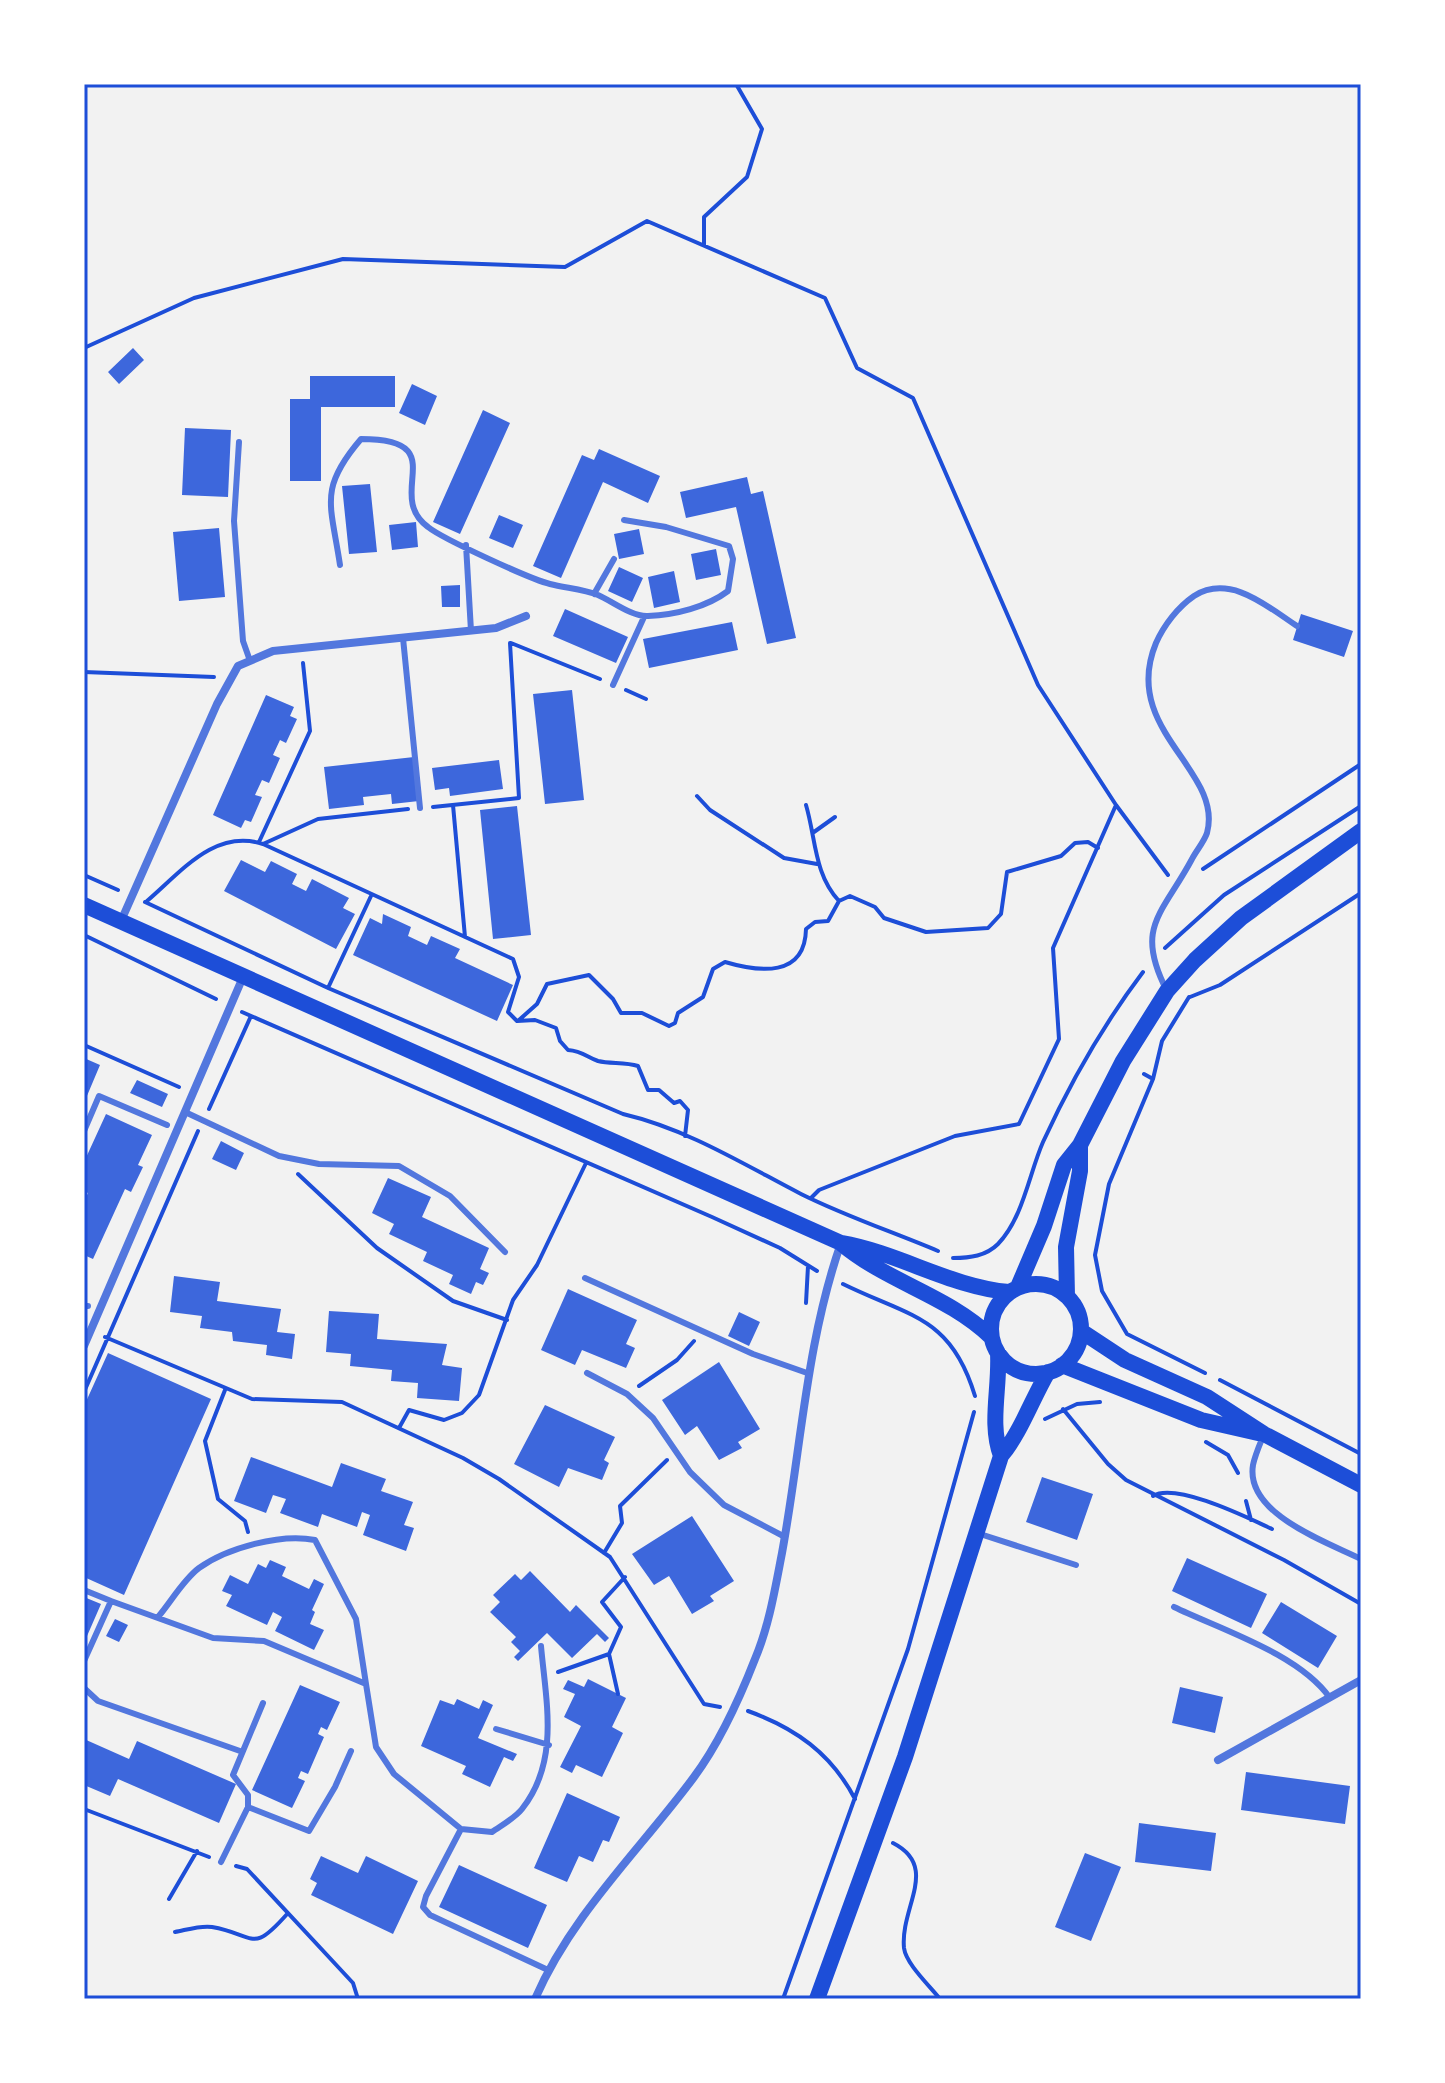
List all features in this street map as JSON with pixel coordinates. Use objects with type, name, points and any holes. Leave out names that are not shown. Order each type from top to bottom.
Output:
[{"type":"main road","points":[[991,1337],[992,1317],[1014,1290],[1044,1226],[1064,1165],[1080,1145],[1123,1061],[1167,991],[1195,960],[1241,918],[1310,865],[1361,831]]},
{"type":"main road","points":[[84,905],[841,1243],[878,1249],[983,1290],[1014,1290],[1044,1284],[1067,1296],[1077,1312],[1081,1331],[1075,1350],[1055,1368],[1023,1414],[1014,1439],[1001,1456],[887,1809],[817,1999]]},
{"type":"main road","points":[[1067,1296],[1066,1247],[1080,1171],[1080,1145]]},
{"type":"main road","points":[[841,1243],[870,1267],[967,1313],[991,1337],[1005,1362],[1025,1372],[1055,1368],[1201,1420],[1264,1434]]},
{"type":"main road","points":[[1081,1331],[1125,1360],[1207,1397],[1264,1434],[1361,1485]]},
{"type":"main road","points":[[998,1353],[1000,1387],[994,1437],[1001,1456]]},
{"type":"street","points":[[121,922],[227,681],[249,658],[273,651],[496,628],[526,616]]},
{"type":"street","points":[[84,1346],[243,977]]},
{"type":"street","points":[[535,1999],[548,1970],[605,1884],[696,1775],[735,1707],[757,1655],[772,1606],[785,1537],[820,1307],[841,1243]]},
{"type":"street","points":[[1218,1760],[1361,1680]]},
{"type":"lane","points":[[340,565],[329,490],[338,466],[361,439],[403,444],[415,461],[413,507],[426,527],[547,583],[594,594],[644,617],[714,602],[728,591],[733,559],[729,546],[666,527],[624,520]]},
{"type":"lane","points":[[239,442],[234,521],[243,641],[249,658]]},
{"type":"lane","points":[[466,545],[471,631]]},
{"type":"lane","points":[[594,594],[614,559]]},
{"type":"lane","points":[[1167,991],[1151,960],[1153,927],[1161,909],[1178,888],[1207,832],[1205,800],[1158,725],[1148,694],[1148,662],[1161,632],[1184,603],[1204,589],[1244,591],[1297,626]]},
{"type":"lane","points":[[613,685],[644,617]]},
{"type":"lane","points":[[403,638],[420,808]]},
{"type":"lane","points":[[85,1127],[99,1096],[167,1125]]},
{"type":"lane","points":[[185,1112],[279,1156],[319,1164],[399,1166],[450,1196],[505,1252]]},
{"type":"lane","points":[[585,1278],[703,1332],[810,1374]]},
{"type":"lane","points":[[587,1373],[627,1394],[653,1418],[690,1472],[724,1505],[785,1537]]},
{"type":"lane","points":[[1264,1434],[1253,1466],[1260,1495],[1270,1508],[1282,1519],[1361,1559]]},
{"type":"lane","points":[[977,1533],[1076,1565]]},
{"type":"lane","points":[[158,1617],[198,1569],[252,1546],[308,1539],[318,1543],[356,1619],[376,1747],[394,1774],[461,1829],[492,1832],[521,1811],[539,1779],[549,1745],[541,1646]]},
{"type":"lane","points":[[84,1590],[213,1638],[264,1641],[366,1684]]},
{"type":"lane","points":[[84,1661],[111,1601]]},
{"type":"lane","points":[[1174,1607],[1291,1663],[1319,1683],[1330,1698]]},
{"type":"lane","points":[[84,1688],[98,1701],[240,1751]]},
{"type":"lane","points":[[221,1862],[248,1807],[248,1795],[233,1775],[240,1751],[263,1703]]},
{"type":"lane","points":[[496,1729],[549,1745]]},
{"type":"lane","points":[[248,1807],[309,1831],[335,1787],[351,1751]]},
{"type":"lane","points":[[461,1829],[423,1907],[430,1915],[548,1970]]},
{"type":"path","points":[[704,245],[704,217],[747,177],[762,129],[736,84]]},
{"type":"path","points":[[84,348],[194,298],[343,259],[565,267],[647,221],[825,298],[857,368],[913,398],[1038,685],[1116,805],[1178,888],[1361,764]]},
{"type":"path","points":[[496,628],[510,643],[527,647],[646,699]]},
{"type":"path","points":[[261,843],[318,819],[519,798],[510,643]]},
{"type":"path","points":[[261,843],[310,731],[303,661]]},
{"type":"path","points":[[84,672],[216,677],[227,681]]},
{"type":"path","points":[[697,796],[710,810],[784,858],[817,864]]},
{"type":"path","points":[[453,805],[465,937]]},
{"type":"path","points":[[806,805],[814,832],[817,864],[825,876],[827,888],[839,901]]},
{"type":"path","points":[[811,1198],[819,1190],[955,1136],[1019,1124],[1059,1039],[1053,948],[1116,805]]},
{"type":"path","points":[[1298,846],[1361,806]]},
{"type":"path","points":[[814,832],[835,817]]},
{"type":"path","points":[[145,903],[216,844],[237,838],[261,843],[513,959],[519,977],[508,1012],[517,1021],[535,1020],[556,1028],[560,1041],[568,1050],[585,1051],[598,1061],[620,1060],[638,1066],[648,1090],[659,1090],[674,1103],[680,1101],[688,1110],[685,1136]]},
{"type":"path","points":[[517,1021],[537,1004],[547,984],[589,975],[613,999],[621,1013],[642,1013],[669,1026],[675,1023],[678,1013],[703,997],[713,969],[725,962],[752,970],[774,970],[790,964],[806,940],[806,929],[815,922],[828,921],[839,901],[850,896],[875,907],[884,918],[926,932],[988,928],[1001,914],[1007,872],[1061,856],[1075,843],[1088,842],[1098,848]]},
{"type":"path","points":[[84,875],[328,988],[623,1114],[656,1122],[811,1198],[953,1258],[974,1258]]},
{"type":"path","points":[[1190,997],[1220,985],[1361,893]]},
{"type":"path","points":[[328,988],[371,896]]},
{"type":"path","points":[[84,935],[251,1016],[753,1236],[829,1277],[924,1321],[956,1348],[977,1402],[908,1649],[783,1999]]},
{"type":"path","points":[[1200,986],[1162,1041],[1153,1079],[1109,1184],[1095,1255],[1102,1291],[1127,1334],[1361,1454]]},
{"type":"path","points":[[84,1392],[251,1016]]},
{"type":"path","points":[[84,1045],[193,1093]]},
{"type":"path","points":[[1144,1074],[1153,1079]]},
{"type":"path","points":[[279,1156],[346,1215],[377,1248],[453,1301],[507,1320]]},
{"type":"path","points":[[399,1428],[409,1410],[444,1420],[462,1413],[479,1395],[513,1300],[537,1265],[586,1163]]},
{"type":"path","points":[[1100,1176],[1109,1184]]},
{"type":"path","points":[[805,1306],[808,1266]]},
{"type":"path","points":[[91,1331],[252,1399],[342,1402],[475,1465],[539,1505],[604,1553],[625,1577],[704,1704],[735,1707],[772,1720],[804,1738],[829,1758],[855,1799]]},
{"type":"path","points":[[627,1394],[677,1360],[703,1332]]},
{"type":"path","points":[[225,1390],[205,1441],[218,1499],[245,1521],[252,1546]]},
{"type":"path","points":[[1111,1406],[1088,1402],[1063,1409],[1108,1464],[1153,1496],[1284,1560],[1361,1604]]},
{"type":"path","points":[[1195,1437],[1228,1455],[1241,1483]]},
{"type":"path","points":[[604,1553],[622,1523],[620,1506],[676,1452]]},
{"type":"path","points":[[1153,1496],[1159,1492],[1183,1497],[1278,1532]]},
{"type":"path","points":[[1244,1495],[1251,1520]]},
{"type":"path","points":[[618,1694],[609,1654],[621,1627],[602,1602],[625,1577]]},
{"type":"path","points":[[544,1677],[609,1654]]},
{"type":"path","points":[[719,1707],[725,1695]]},
{"type":"path","points":[[84,1809],[221,1862],[247,1869],[353,1983],[358,1999]]},
{"type":"path","points":[[169,1899],[197,1851]]},
{"type":"path","points":[[909,1851],[916,1862],[915,1886],[904,1925],[904,1953],[940,1999]]},
{"type":"path","points":[[175,1932],[210,1926],[253,1940],[267,1937],[288,1913]]},
{"type":"building","points":[[133,348],[144,360],[119,384],[108,372]]},
{"type":"building","points":[[310,376],[395,376],[395,407],[321,407],[321,481],[290,481],[290,399],[310,399]]},
{"type":"building","points":[[412,384],[437,396],[425,425],[399,413]]},
{"type":"building","points":[[483,410],[510,423],[460,534],[433,522]]},
{"type":"building","points":[[185,428],[231,430],[228,497],[182,495]]},
{"type":"building","points":[[599,449],[660,476],[648,503],[603,482],[561,578],[533,566],[582,455],[594,460]]},
{"type":"building","points":[[747,477],[751,494],[763,491],[796,638],[767,644],[736,507],[686,518],[680,492]]},
{"type":"building","points":[[370,484],[377,552],[349,554],[342,486]]},
{"type":"building","points":[[499,515],[523,525],[513,548],[489,538]]},
{"type":"building","points":[[416,522],[418,547],[392,550],[389,525]]},
{"type":"building","points":[[219,528],[225,597],[179,601],[173,532]]},
{"type":"building","points":[[639,529],[644,554],[619,559],[614,534]]},
{"type":"building","points":[[716,549],[721,575],[696,580],[691,554]]},
{"type":"building","points":[[619,567],[643,578],[632,602],[608,591]]},
{"type":"building","points":[[674,571],[680,602],[654,608],[648,577]]},
{"type":"building","points":[[460,585],[460,607],[442,607],[441,586]]},
{"type":"building","points":[[565,609],[628,637],[616,663],[553,636]]},
{"type":"building","points":[[1301,614],[1353,631],[1344,657],[1293,640]]},
{"type":"building","points":[[732,622],[738,650],[649,668],[643,639]]},
{"type":"building","points":[[572,690],[584,800],[545,804],[533,694]]},
{"type":"building","points":[[266,695],[294,707],[290,716],[297,719],[286,743],[280,740],[273,755],[280,758],[269,783],[262,780],[255,795],[262,797],[251,822],[245,820],[241,828],[213,815]]},
{"type":"building","points":[[414,757],[419,801],[392,804],[391,794],[363,797],[364,805],[329,809],[324,767]]},
{"type":"building","points":[[499,760],[503,789],[450,796],[449,788],[435,790],[432,768]]},
{"type":"building","points":[[517,806],[531,935],[493,939],[480,810]]},
{"type":"building","points":[[241,860],[265,872],[271,861],[297,874],[292,884],[306,891],[312,879],[349,898],[343,908],[355,914],[336,949],[224,891]]},
{"type":"building","points":[[383,914],[411,927],[408,936],[427,945],[431,936],[460,949],[455,958],[513,985],[497,1021],[353,955],[370,918],[382,924]]},
{"type":"building","points":[[84,1058],[100,1065],[84,1103]]},
{"type":"building","points":[[137,1080],[168,1094],[162,1107],[130,1093]]},
{"type":"building","points":[[106,1114],[152,1135],[138,1165],[143,1167],[131,1192],[125,1189],[93,1259],[84,1255],[84,1202],[88,1193],[84,1191],[84,1162]]},
{"type":"building","points":[[221,1141],[244,1153],[236,1170],[212,1159]]},
{"type":"building","points":[[388,1178],[431,1197],[422,1217],[489,1248],[480,1269],[489,1273],[483,1285],[476,1282],[471,1294],[449,1284],[453,1275],[423,1261],[427,1252],[389,1234],[394,1224],[372,1213]]},
{"type":"building","points":[[174,1276],[220,1282],[217,1301],[281,1309],[277,1332],[295,1334],[292,1359],[266,1355],[267,1345],[233,1341],[232,1332],[200,1328],[202,1316],[170,1312]]},
{"type":"building","points":[[568,1289],[637,1320],[626,1344],[635,1348],[626,1368],[582,1350],[575,1365],[541,1350]]},
{"type":"building","points":[[329,1311],[379,1314],[377,1339],[447,1344],[442,1365],[462,1368],[459,1401],[417,1398],[418,1383],[391,1381],[392,1370],[350,1366],[351,1354],[326,1352]]},
{"type":"building","points":[[739,1312],[760,1322],[749,1346],[728,1336]]},
{"type":"building","points":[[108,1353],[211,1399],[124,1595],[84,1577],[84,1406]]},
{"type":"building","points":[[719,1362],[760,1429],[738,1442],[742,1448],[719,1460],[697,1426],[685,1435],[662,1400]]},
{"type":"building","points":[[545,1405],[615,1437],[604,1460],[609,1463],[602,1480],[568,1468],[559,1487],[514,1464]]},
{"type":"building","points":[[251,1457],[332,1487],[341,1463],[386,1479],[381,1491],[413,1502],[404,1525],[414,1528],[406,1551],[363,1535],[370,1515],[362,1512],[357,1527],[322,1514],[318,1527],[280,1513],[286,1499],[273,1495],[266,1513],[234,1501]]},
{"type":"building","points":[[1042,1477],[1093,1494],[1077,1540],[1026,1522]]},
{"type":"building","points":[[692,1516],[734,1581],[710,1596],[714,1601],[692,1614],[669,1576],[654,1585],[632,1554]]},
{"type":"building","points":[[1187,1558],[1267,1594],[1251,1628],[1172,1591]]},
{"type":"building","points":[[270,1560],[286,1567],[282,1576],[309,1589],[314,1579],[324,1584],[312,1610],[315,1612],[310,1624],[324,1630],[314,1650],[275,1631],[282,1617],[273,1612],[267,1625],[226,1606],[232,1595],[222,1591],[230,1575],[248,1584],[258,1564],[266,1568]]},
{"type":"building","points":[[530,1571],[570,1612],[576,1605],[609,1638],[605,1642],[597,1634],[572,1658],[547,1633],[518,1661],[514,1657],[520,1651],[511,1642],[516,1637],[490,1612],[500,1602],[493,1595],[515,1574],[521,1580]]},
{"type":"building","points":[[84,1597],[101,1604],[84,1643]]},
{"type":"building","points":[[1281,1602],[1337,1636],[1318,1668],[1262,1633]]},
{"type":"building","points":[[115,1619],[128,1625],[119,1642],[106,1636]]},
{"type":"building","points":[[588,1679],[626,1698],[612,1727],[623,1733],[602,1777],[576,1765],[572,1773],[560,1767],[581,1726],[564,1717],[575,1694],[563,1689],[568,1680],[584,1687]]},
{"type":"building","points":[[300,1685],[340,1702],[327,1730],[321,1727],[318,1734],[324,1737],[308,1774],[301,1771],[298,1778],[305,1781],[292,1808],[252,1790]]},
{"type":"building","points":[[1180,1687],[1223,1697],[1215,1733],[1172,1723]]},
{"type":"building","points":[[457,1699],[479,1709],[483,1700],[493,1705],[478,1738],[517,1754],[513,1761],[504,1757],[490,1787],[462,1774],[466,1766],[421,1746],[440,1700],[454,1705]]},
{"type":"building","points":[[84,1739],[129,1759],[137,1741],[236,1784],[219,1823],[118,1779],[110,1796],[84,1785]]},
{"type":"building","points":[[1246,1772],[1350,1786],[1345,1824],[1241,1810]]},
{"type":"building","points":[[567,1793],[620,1817],[609,1842],[603,1840],[593,1862],[579,1856],[567,1882],[534,1868]]},
{"type":"building","points":[[1139,1823],[1216,1833],[1211,1871],[1135,1862]]},
{"type":"building","points":[[1085,1853],[1121,1867],[1091,1941],[1055,1927]]},
{"type":"building","points":[[321,1856],[358,1873],[366,1856],[418,1881],[393,1934],[311,1895],[317,1883],[310,1879]]},
{"type":"building","points":[[459,1865],[547,1905],[528,1948],[439,1907]]}]
